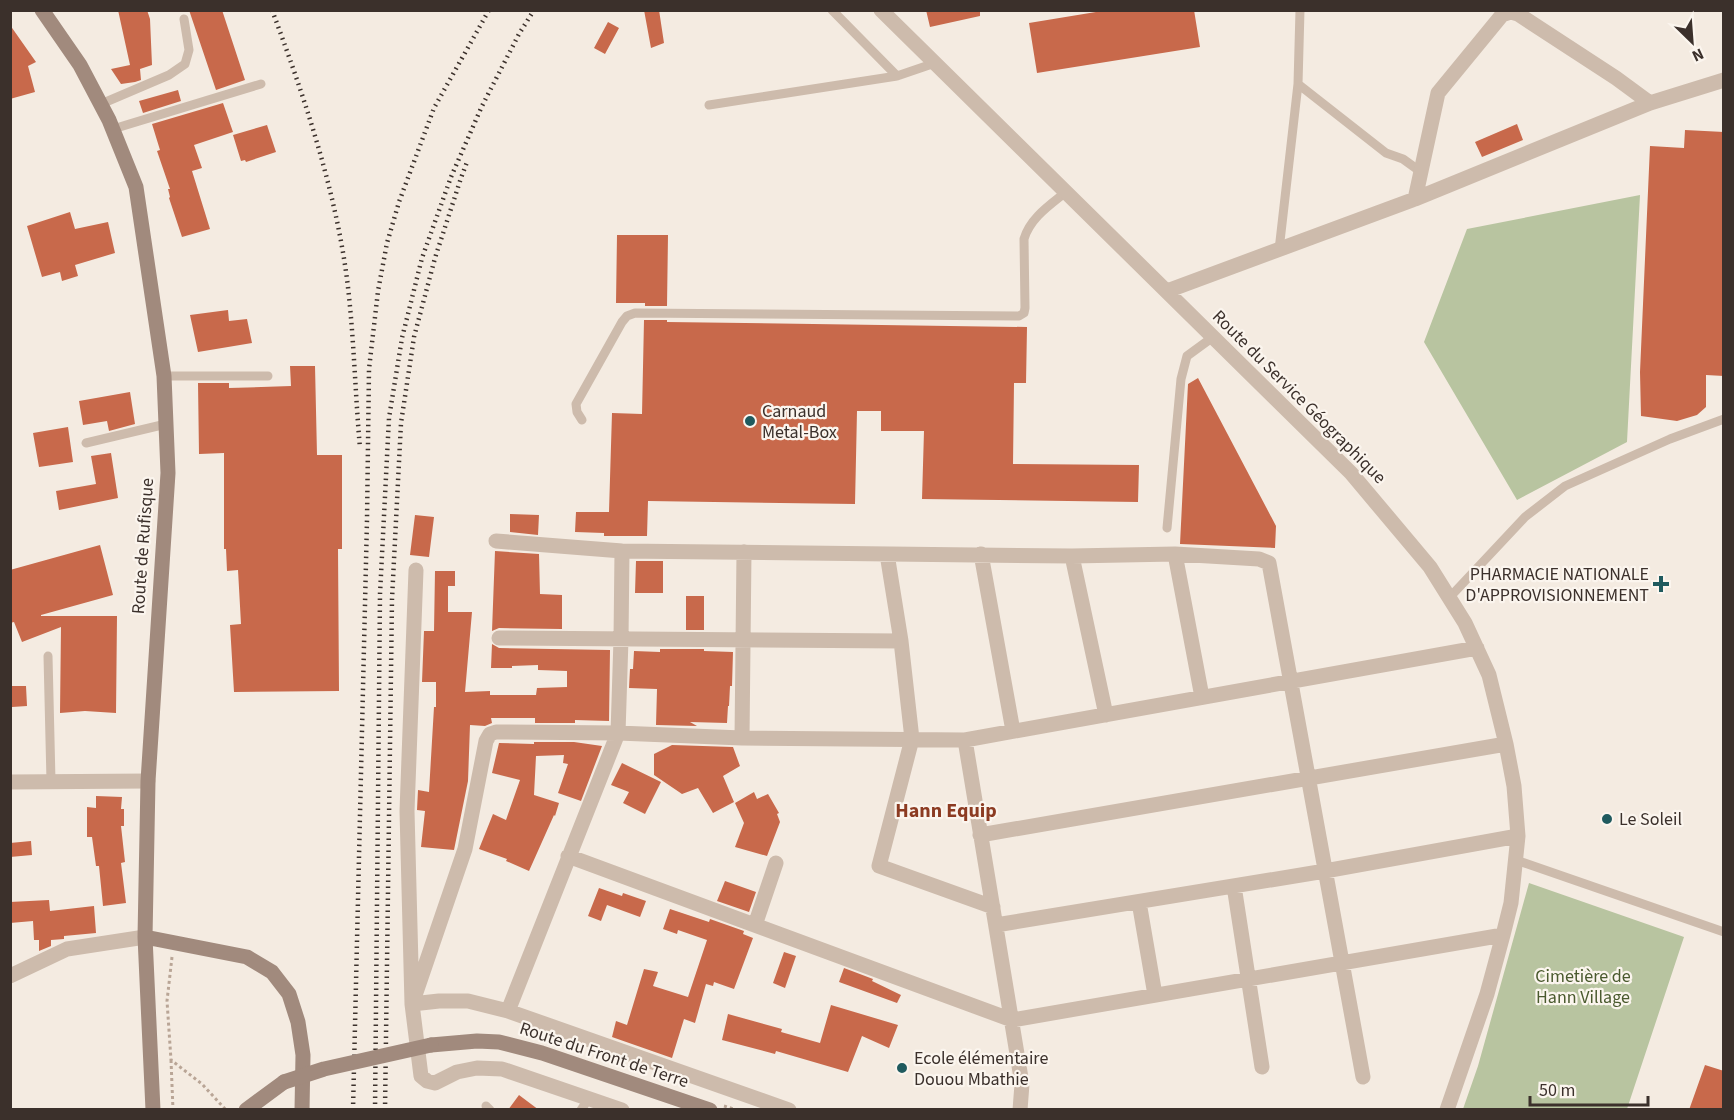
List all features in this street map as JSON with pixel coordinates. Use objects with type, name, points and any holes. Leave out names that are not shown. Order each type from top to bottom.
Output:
[{"type":"main road","name":"Route de Rufisque","points":[[42,10],[80,65],[112,129],[136,187],[164,376],[168,472],[148,781],[145,937],[153,1109]]},
{"type":"main road","points":[[145,937],[247,957],[272,972],[289,994],[298,1022],[303,1055],[302,1110]]},
{"type":"main road","name":"Route du Front de Terre","points":[[246,1110],[284,1082],[324,1069],[431,1045],[499,1042],[542,1053],[710,1110]]},
{"type":"street","name":"Route du Service Géographique","points":[[881,10],[1351,473],[1430,567],[1465,623],[1489,675],[1514,786],[1518,836],[1511,903],[1503,935],[1487,994],[1447,1110]]},
{"type":"street","points":[[1415,199],[1438,93],[1502,15],[1511,12],[1518,14],[1650,103]]},
{"type":"street","points":[[1167,291],[1415,199],[1650,103],[1724,80]]},
{"type":"street","points":[[496,541],[622,551],[1072,556],[1175,554],[1259,559],[1269,564],[1363,1077]]},
{"type":"street","points":[[508,1011],[618,733],[622,551]]},
{"type":"street","points":[[742,738],[744,552]]},
{"type":"street","points":[[887,554],[901,641],[912,739],[879,866],[993,907]]},
{"type":"street","points":[[981,554],[1013,731]]},
{"type":"street","points":[[1175,554],[1202,698]]},
{"type":"street","points":[[1072,556],[1106,715]]},
{"type":"street","points":[[416,570],[407,811],[412,1004],[421,1076],[435,1083],[457,1072],[477,1068],[502,1069],[585,1104],[618,1109]]},
{"type":"street","points":[[499,638],[901,641]]},
{"type":"street","points":[[412,1004],[465,849],[486,741],[490,734],[496,732],[618,733],[742,738],[965,740],[1477,648]]},
{"type":"street","points":[[965,740],[1022,1084],[1020,1110]]},
{"type":"street","points":[[981,835],[1506,744]]},
{"type":"street","points":[[10,782],[148,781]]},
{"type":"street","points":[[996,926],[1326,871],[1518,836]]},
{"type":"street","points":[[568,856],[1012,1020],[1503,935]]},
{"type":"street","points":[[755,925],[776,863]]},
{"type":"street","points":[[1234,886],[1262,1067]]},
{"type":"street","points":[[1139,902],[1155,995]]},
{"type":"street","points":[[10,976],[68,949],[145,937]]},
{"type":"street","points":[[412,1004],[468,1001],[508,1011],[789,1110]]},
{"type":"street","points":[[142,1110],[153,1109]]},
{"type":"lane","points":[[832,10],[897,76]]},
{"type":"lane","points":[[1279,250],[1298,84],[1300,10]]},
{"type":"lane","points":[[100,104],[169,75],[184,64],[189,50],[184,19]]},
{"type":"lane","points":[[709,105],[897,76],[935,63]]},
{"type":"lane","points":[[112,129],[261,84]]},
{"type":"lane","points":[[1298,84],[1386,153],[1403,159],[1421,172]]},
{"type":"lane","points":[[582,420],[577,412],[576,404],[622,322],[627,316],[635,313],[1019,316],[1024,313],[1025,308],[1024,239],[1027,230],[1040,214],[1066,192]]},
{"type":"lane","points":[[1167,528],[1181,380],[1187,356],[1213,337]]},
{"type":"lane","points":[[164,376],[268,376]]},
{"type":"lane","points":[[1450,597],[1525,517],[1565,486],[1659,444],[1724,419]]},
{"type":"lane","points":[[86,443],[166,424]]},
{"type":"lane","points":[[48,656],[51,781]]},
{"type":"lane","points":[[1516,860],[1724,932]]},
{"type":"path","points":[[173,1110],[167,1001],[174,943]]},
{"type":"path","points":[[171,1060],[202,1084],[226,1110]]},
{"type":"green space","points":[[1640,195],[1627,442],[1517,500],[1424,342],[1467,229]]},
{"type":"green space","name":"Cimetière de Hann Village","points":[[1529,883],[1684,937],[1627,1109],[1463,1109],[1478,1066]]},
{"type":"building","points":[[118,10],[147,10],[150,19],[152,65],[140,69],[141,80],[121,84],[111,69],[130,65]]},
{"type":"building","points":[[189,10],[222,10],[245,80],[216,90]]},
{"type":"building","points":[[644,10],[659,10],[664,43],[651,48]]},
{"type":"building","points":[[926,10],[980,10],[980,16],[930,27]]},
{"type":"building","points":[[1108,10],[1194,10],[1200,47],[1037,73],[1029,23]]},
{"type":"building","points":[[608,22],[619,28],[605,54],[594,48]]},
{"type":"building","points":[[10,25],[36,62],[28,66],[35,92],[10,99]]},
{"type":"building","points":[[178,90],[181,101],[143,113],[139,101]]},
{"type":"building","points":[[223,103],[233,132],[194,145],[202,168],[192,171],[210,229],[182,237],[169,198],[168,189],[170,189],[157,151],[160,150],[152,124]]},
{"type":"building","points":[[1517,124],[1523,140],[1482,157],[1475,142]]},
{"type":"building","points":[[267,125],[276,152],[246,162],[241,161],[233,135]]},
{"type":"building","points":[[1685,130],[1724,132],[1724,376],[1706,375],[1706,407],[1697,415],[1677,421],[1641,416],[1640,372],[1650,146],[1684,148]]},
{"type":"building","points":[[70,212],[75,229],[108,222],[115,253],[75,265],[78,276],[62,281],[60,272],[42,277],[27,226]]},
{"type":"building","points":[[617,235],[668,235],[667,306],[616,303]]},
{"type":"building","points":[[228,310],[229,321],[247,319],[252,343],[198,352],[190,315]]},
{"type":"building","name":"Carnaud Metal-Box","points":[[644,320],[1027,327],[1026,383],[1014,383],[1013,464],[1139,465],[1138,502],[922,499],[924,431],[881,431],[881,411],[857,411],[855,504],[648,501],[647,536],[604,536],[604,533],[575,532],[576,512],[609,512],[612,413],[642,414]]},
{"type":"building","points":[[290,366],[315,366],[317,455],[342,455],[342,549],[338,549],[339,691],[234,692],[230,625],[241,624],[238,570],[227,571],[226,549],[224,549],[224,453],[199,454],[198,383],[229,383],[229,388],[291,386]]},
{"type":"building","points":[[1198,378],[1276,526],[1275,548],[1180,544],[1188,384]]},
{"type":"building","points":[[130,392],[135,424],[109,431],[107,421],[83,425],[79,401]]},
{"type":"building","points":[[68,427],[73,462],[39,467],[33,433]]},
{"type":"building","points":[[111,453],[118,498],[59,510],[56,491],[96,484],[91,456]]},
{"type":"building","points":[[510,514],[539,515],[538,535],[510,532]]},
{"type":"building","points":[[415,515],[434,517],[429,557],[410,555]]},
{"type":"building","points":[[100,545],[113,595],[41,616],[117,616],[116,713],[85,711],[60,713],[61,627],[22,642],[14,622],[10,623],[10,570]]},
{"type":"building","points":[[495,551],[539,554],[540,594],[562,595],[562,629],[499,628],[492,631]]},
{"type":"building","points":[[636,561],[663,561],[663,593],[635,593]]},
{"type":"building","points":[[435,571],[455,571],[455,586],[448,586],[448,612],[472,612],[465,692],[490,691],[490,695],[536,695],[537,688],[567,687],[567,671],[538,670],[538,665],[491,668],[492,644],[499,648],[610,650],[609,721],[575,720],[575,723],[535,723],[535,718],[491,718],[492,723],[485,726],[470,725],[468,781],[454,850],[421,847],[425,811],[417,810],[418,790],[429,792],[434,707],[436,707],[436,682],[422,682],[424,631],[434,631]]},
{"type":"building","points":[[686,596],[704,596],[704,630],[686,630]]},
{"type":"building","points":[[660,649],[704,649],[704,651],[733,652],[732,686],[730,686],[727,723],[690,722],[697,726],[656,725],[657,689],[629,688],[630,669],[633,669],[634,651],[660,652]]},
{"type":"building","points":[[11,686],[26,686],[27,706],[12,707]]},
{"type":"building","points":[[534,742],[574,742],[602,746],[581,801],[558,793],[568,764],[563,763],[564,755],[536,756],[534,795],[559,803],[529,871],[506,861],[507,859],[479,849],[493,814],[506,820],[520,780],[492,773],[499,743],[534,744]]},
{"type":"building","points":[[672,745],[733,747],[740,766],[723,776],[734,802],[713,813],[698,788],[682,794],[654,775],[654,754]]},
{"type":"building","points":[[622,763],[661,782],[645,814],[623,803],[629,792],[611,785]]},
{"type":"building","points":[[754,792],[757,799],[768,794],[779,813],[777,814],[780,822],[767,856],[735,847],[744,823],[735,803]]},
{"type":"building","points":[[96,796],[122,797],[121,809],[124,809],[124,826],[121,826],[125,862],[121,863],[126,903],[103,906],[99,866],[96,866],[92,837],[87,837],[87,807],[96,808]]},
{"type":"building","points":[[31,841],[32,855],[10,857],[10,843]]},
{"type":"building","points":[[725,881],[756,892],[749,912],[717,901]]},
{"type":"building","points":[[599,888],[646,901],[640,917],[607,905],[601,921],[588,916]]},
{"type":"building","points":[[49,900],[50,911],[94,906],[96,933],[64,936],[64,939],[51,940],[51,946],[39,951],[39,940],[34,940],[33,921],[10,923],[10,902]]},
{"type":"building","points":[[670,909],[709,922],[710,919],[744,931],[743,934],[753,938],[734,989],[714,982],[713,986],[706,984],[695,1023],[684,1019],[672,1058],[612,1037],[616,1021],[627,1025],[644,969],[658,972],[653,986],[688,997],[707,940],[678,930],[677,934],[663,929]]},
{"type":"building","points":[[784,952],[796,956],[785,988],[773,983]]},
{"type":"building","points":[[844,968],[873,979],[872,981],[901,995],[897,1003],[839,982]]},
{"type":"building","points":[[831,1005],[898,1025],[889,1048],[862,1036],[848,1072],[776,1051],[775,1054],[722,1040],[728,1014],[782,1029],[781,1032],[820,1043]]},
{"type":"building","points":[[1705,1065],[1724,1071],[1724,1110],[1689,1110]]},
{"type":"building","points":[[519,1095],[539,1110],[508,1110]]},
{"type":"railway","points":[[272,10],[317,143],[342,245],[351,321],[360,448]]},
{"type":"railway","points":[[353,1110],[369,369],[378,291],[387,243],[399,202],[434,108],[489,10]]},
{"type":"railway","points":[[375,1110],[380,594],[389,418],[402,338],[422,258],[451,177],[482,106],[534,10]]},
{"type":"railway","points":[[385,1110],[392,599],[401,423],[414,337],[435,258],[467,162]]},
{"type":"place","name":"Carnaud Metal-Box","points":[[750,421]]},
{"type":"place","name":"PHARMACIE NATIONALE D'APPROVISIONNEMENT","points":[[1661,584]]},
{"type":"place","name":"Le Soleil","points":[[1607,819]]},
{"type":"place","name":"Ecole élémentaire Douou Mbathie","points":[[902,1068]]},
{"type":"district","name":"Hann Equip","points":[[946,811]]}]
